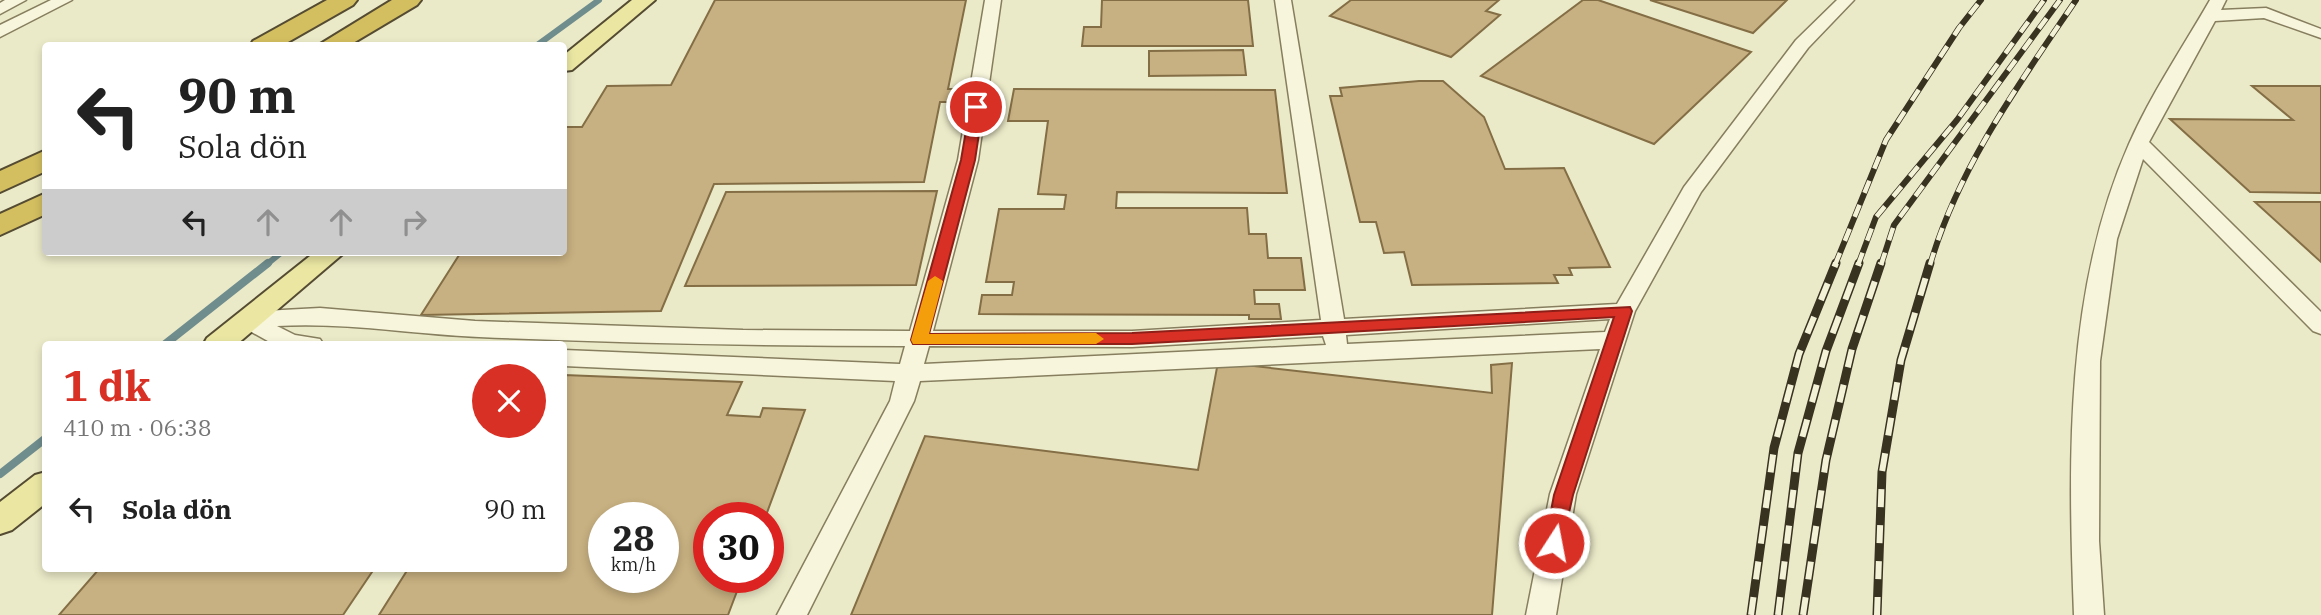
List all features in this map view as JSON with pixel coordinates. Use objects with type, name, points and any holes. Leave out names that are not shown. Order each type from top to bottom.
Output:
[{"type":"highway","points":[[269,42],[345,0]]},
{"type":"highway","points":[[336,42],[409,0]]},
{"type":"highway","points":[[0,183],[42,161]]},
{"type":"highway","points":[[0,226],[42,204]]},
{"type":"main road","points":[[567,63],[645,0]]},
{"type":"main road","points":[[222,341],[327,256]]},
{"type":"main road","points":[[0,521],[42,487]]},
{"type":"street","points":[[0,9],[18,0]]},
{"type":"street","points":[[0,32],[64,0]]},
{"type":"street","points":[[792,615],[902,401],[968,160],[993,0]]},
{"type":"street","points":[[1283,0],[1338,353]]},
{"type":"street","points":[[1541,615],[1563,495],[1624,311],[1692,191],[1802,44],[1846,0]]},
{"type":"street","points":[[2285,0],[2319,35]]},
{"type":"street","points":[[2090,615],[2085,541],[2088,361],[2106,239],[2139,143],[2213,8],[2266,13],[2319,35]]},
{"type":"street","points":[[2139,143],[2321,326]]},
{"type":"street","points":[[247,320],[320,316],[475,329],[743,338],[1132,339],[1624,311]]},
{"type":"street","points":[[247,320],[285,341]]},
{"type":"street","points":[[567,358],[910,373],[1614,340]]},
{"type":"building","points":[[715,0],[966,0],[948,89],[965,89],[963,102],[940,102],[924,182],[714,184],[661,311],[421,315],[458,256],[567,256],[567,127],[582,127],[607,86],[671,85]]},
{"type":"building","points":[[1102,0],[1248,0],[1253,46],[1082,46],[1084,27],[1101,27]]},
{"type":"building","points":[[1351,0],[1499,0],[1486,11],[1500,15],[1451,57],[1330,16]]},
{"type":"building","points":[[1583,0],[1598,0],[1751,52],[1654,144],[1481,76]]},
{"type":"building","points":[[1650,0],[1787,0],[1753,33]]},
{"type":"building","points":[[1243,50],[1246,75],[1149,76],[1149,51]]},
{"type":"building","points":[[1443,81],[1484,117],[1505,169],[1564,168],[1610,267],[1569,268],[1572,275],[1554,275],[1558,283],[1412,285],[1404,252],[1384,253],[1376,222],[1360,222],[1330,96],[1342,96],[1340,88]]},
{"type":"building","points":[[2252,86],[2321,86],[2321,193],[2250,192],[2170,119],[2293,120]]},
{"type":"building","points":[[1014,89],[1275,90],[1287,193],[1117,192],[1116,208],[1247,208],[1249,234],[1266,234],[1268,258],[1301,258],[1305,290],[1254,290],[1255,304],[1279,304],[1281,319],[1249,319],[1249,315],[979,314],[982,295],[1012,295],[1014,282],[986,282],[999,209],[1064,209],[1066,195],[1038,194],[1048,121],[1008,121]]},
{"type":"building","points":[[937,191],[916,285],[685,286],[726,192]]},
{"type":"building","points":[[2255,202],[2321,202],[2321,262]]},
{"type":"building","points":[[1218,362],[1492,393],[1491,365],[1512,363],[1492,615],[851,615],[925,436],[1198,470]]},
{"type":"building","points":[[567,375],[742,382],[727,415],[760,417],[763,408],[805,410],[771,502],[693,502],[693,593],[736,593],[728,615],[379,615],[406,572],[567,572]]},
{"type":"building","points":[[96,572],[372,572],[343,615],[59,615]]},
{"type":"waterway","points":[[541,42],[599,0]]},
{"type":"waterway","points":[[266,265],[277,256]]},
{"type":"waterway","points":[[169,341],[268,263]]},
{"type":"waterway","points":[[0,474],[42,441]]},
{"type":"railway","points":[[1835,265],[1886,140],[1959,28],[1981,0]]},
{"type":"railway","points":[[1858,265],[1876,217],[1957,120],[2044,0]]},
{"type":"railway","points":[[1881,265],[1894,225],[2060,0]]},
{"type":"railway","points":[[1930,265],[1957,194],[1992,127],[2076,0]]},
{"type":"railway","points":[[1751,615],[1774,448],[1799,354],[1836,263]]},
{"type":"railway","points":[[1778,615],[1798,453],[1826,351],[1859,263]]},
{"type":"railway","points":[[1803,615],[1826,460],[1852,349],[1881,263]]},
{"type":"railway","points":[[1877,615],[1882,472],[1901,360],[1930,263]]},
{"type":"slow traffic","points":[[935,281],[919,340],[1096,339]]},
{"type":"route","points":[[976,107],[968,160],[919,340],[1132,339],[1624,311],[1563,495],[1554,543]]}]
